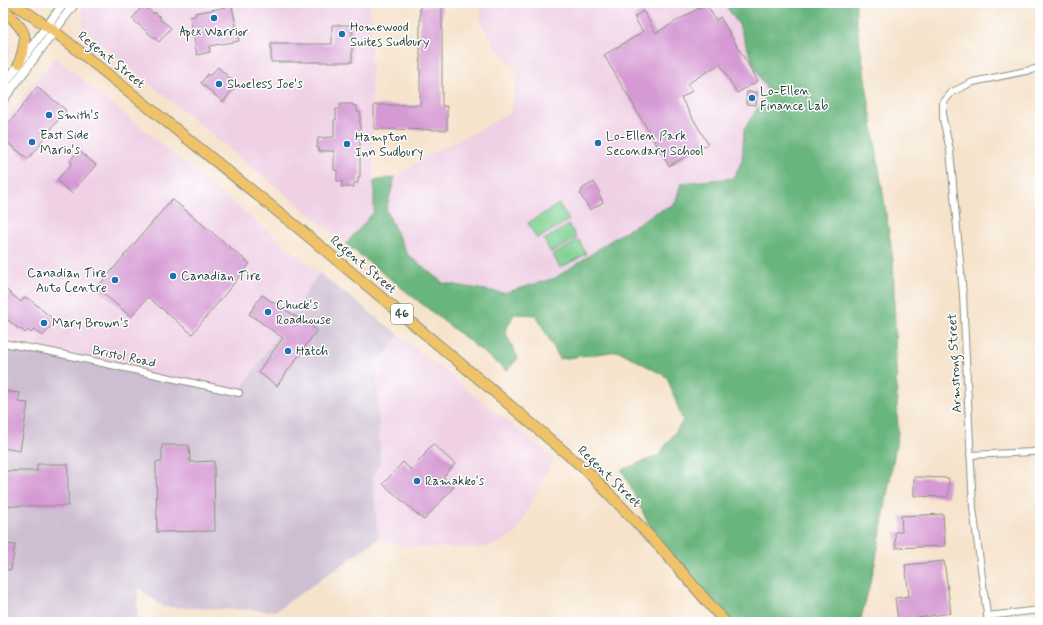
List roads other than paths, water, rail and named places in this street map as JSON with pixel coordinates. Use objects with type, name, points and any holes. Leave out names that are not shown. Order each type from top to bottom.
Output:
[{"type":"main road","name":"Regent Street","points":[[13,3],[50,28],[307,235],[587,471],[660,547],[725,622]]},
{"type":"main road","points":[[3,6],[12,19],[23,30],[25,45],[19,63]]},
{"type":"street","points":[[3,100],[50,28],[64,3]]},
{"type":"street","points":[[3,86],[19,63],[50,28],[75,3]]},
{"type":"street","name":"Armstrong Street","points":[[987,619],[973,508],[963,295],[950,150],[943,119],[943,103],[952,92],[973,82],[1040,68]]},
{"type":"street","name":"Bristol Road","points":[[3,343],[52,352],[239,394]]},
{"type":"street","points":[[970,455],[1033,452],[1040,449]]},
{"type":"street","points":[[987,619],[1040,610]]},
{"type":"place","name":"Apex Warrior","points":[[214,18]]},
{"type":"place","name":"Homewood Suites Sudbury","points":[[342,34]]},
{"type":"place","name":"Shoeless Joe's","points":[[219,84]]},
{"type":"place","name":"Lo-Ellen Finance Lab","points":[[752,98]]},
{"type":"place","name":"Smith's","points":[[49,115]]},
{"type":"place","name":"East Side Mario's","points":[[32,142]]},
{"type":"place","name":"Lo-Ellen Park Secondary School","points":[[598,143]]},
{"type":"place","name":"Hampton Inn Sudbury","points":[[347,144]]},
{"type":"place","name":"Canadian Tire","points":[[173,276]]},
{"type":"place","name":"Canadian Tire Auto Centre","points":[[115,280]]},
{"type":"place","name":"Chuck's Roadhouse","points":[[268,312]]},
{"type":"place","name":"Mary Brown's","points":[[44,323]]},
{"type":"place","name":"Hatch","points":[[288,351]]},
{"type":"place","name":"Ramakko's","points":[[417,481]]}]
